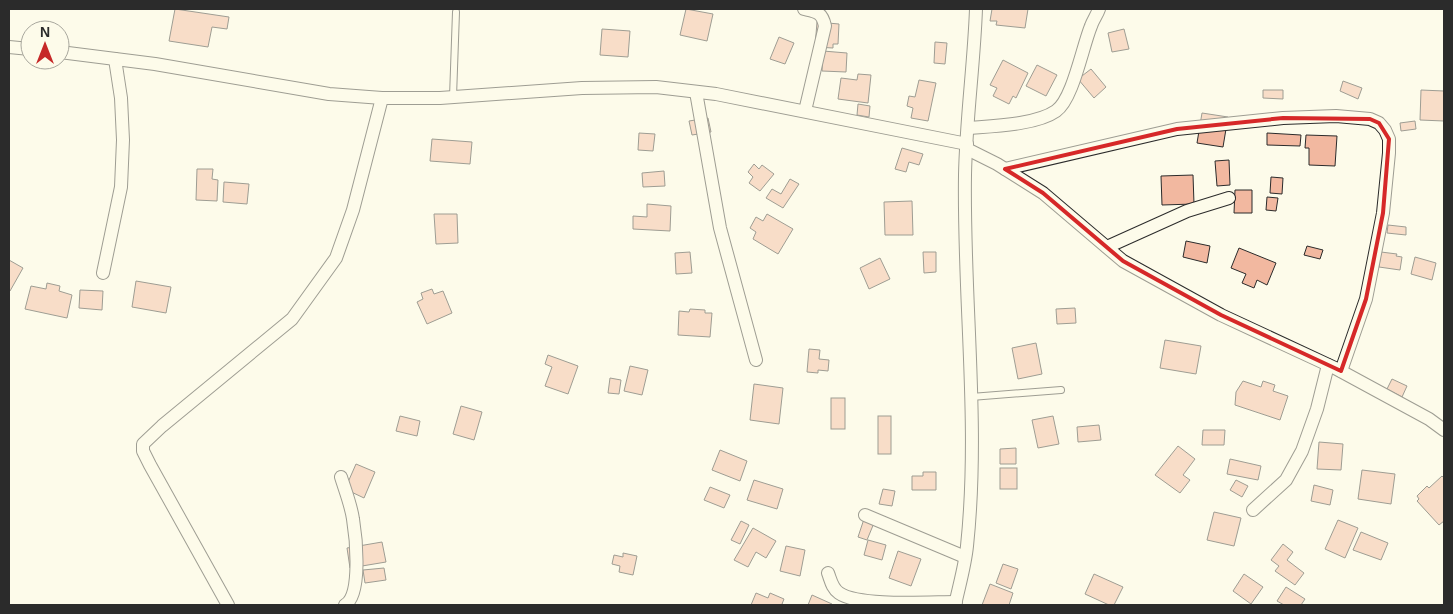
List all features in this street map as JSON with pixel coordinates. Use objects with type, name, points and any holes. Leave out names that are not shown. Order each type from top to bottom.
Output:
[{"type":"street","points":[[804,9],[817,12],[824,17],[825,26],[805,111]]},
{"type":"street","points":[[828,573],[833,587],[841,594],[854,599],[882,602],[955,604],[965,557],[971,489],[971,397],[965,174],[976,9]]},
{"type":"street","points":[[968,128],[1010,125],[1040,119],[1056,111],[1067,98],[1091,26],[1099,9]]},
{"type":"street","points":[[70,53],[155,64],[329,94],[382,98],[453,97],[582,88],[656,88],[716,94],[805,111],[967,147],[1043,194],[1123,261],[1221,315],[1341,371],[1429,419],[1444,430]]},
{"type":"street","points":[[103,273],[121,187],[122,140],[120,98],[114,59]]},
{"type":"street","points":[[696,92],[720,228],[756,360]]},
{"type":"street","points":[[228,605],[150,465],[143,451],[143,444],[148,437],[292,319],[336,258],[353,210],[382,98]]},
{"type":"street","points":[[1005,169],[1177,130],[1301,117],[1336,116],[1370,119],[1379,123],[1389,139],[1390,153],[1383,213],[1366,298],[1341,371]]},
{"type":"street","points":[[1107,247],[1187,211],[1229,198]]},
{"type":"street","points":[[1253,510],[1286,480],[1302,451],[1317,409],[1328,365]]},
{"type":"street","points":[[341,477],[353,518],[357,576],[356,588],[348,604],[345,605]]},
{"type":"street","points":[[865,515],[965,557]]},
{"type":"lane","points":[[453,97],[456,12]]},
{"type":"lane","points":[[971,397],[1061,390]]},
{"type":"highlighted area","points":[[1283,118],[1370,119],[1379,123],[1389,139],[1383,213],[1366,299],[1341,371],[1221,315],[1123,261],[1043,193],[1005,169],[1177,129]]},
{"type":"building","points":[[175,9],[229,17],[227,29],[212,27],[208,47],[169,41]]},
{"type":"building","points":[[686,9],[713,14],[707,41],[680,35]]},
{"type":"building","points":[[992,9],[1028,9],[1025,28],[996,25],[997,21],[990,21]]},
{"type":"building","points":[[817,22],[839,24],[838,44],[833,44],[833,48],[815,47]]},
{"type":"building","points":[[602,29],[630,31],[628,57],[600,55]]},
{"type":"building","points":[[1124,29],[1129,49],[1112,52],[1108,33]]},
{"type":"building","points":[[779,37],[794,43],[785,64],[770,59]]},
{"type":"building","points":[[935,42],[947,43],[945,64],[934,63]]},
{"type":"building","points":[[823,51],[847,53],[846,72],[822,71]]},
{"type":"building","points":[[1003,60],[1028,73],[1016,98],[1013,96],[1009,104],[993,96],[997,88],[990,85]]},
{"type":"building","points":[[1037,65],[1057,75],[1046,96],[1026,86]]},
{"type":"building","points":[[1091,69],[1106,87],[1094,98],[1078,79]]},
{"type":"building","points":[[858,74],[871,75],[868,103],[838,99],[841,78],[857,80]]},
{"type":"building","points":[[919,80],[936,83],[928,121],[911,118],[913,108],[907,106],[909,96],[915,97]]},
{"type":"building","points":[[1343,81],[1362,88],[1358,99],[1340,91]]},
{"type":"building","points":[[1263,90],[1283,90],[1283,99],[1263,98]]},
{"type":"building","points":[[1421,90],[1444,91],[1444,121],[1420,120]]},
{"type":"building","points":[[858,104],[870,106],[869,117],[857,115]]},
{"type":"building","points":[[1202,113],[1228,117],[1223,147],[1197,143]]},
{"type":"building","points":[[708,118],[711,132],[692,135],[689,121]]},
{"type":"building","points":[[1415,121],[1416,129],[1401,131],[1400,123]]},
{"type":"building","points":[[639,133],[655,134],[653,151],[638,150]]},
{"type":"building","points":[[1267,133],[1301,135],[1300,146],[1267,145]]},
{"type":"building","points":[[1306,135],[1337,136],[1335,166],[1309,165],[1309,148],[1305,148]]},
{"type":"building","points":[[432,139],[472,142],[470,164],[430,161]]},
{"type":"building","points":[[902,148],[923,154],[919,165],[909,162],[906,172],[895,169]]},
{"type":"building","points":[[1229,160],[1230,185],[1217,186],[1215,161]]},
{"type":"building","points":[[754,164],[759,169],[762,165],[774,174],[760,191],[749,183],[753,177],[748,172]]},
{"type":"building","points":[[197,169],[213,169],[212,179],[218,180],[217,201],[196,200]]},
{"type":"building","points":[[664,171],[665,186],[643,187],[642,173]]},
{"type":"building","points":[[1193,175],[1194,204],[1162,205],[1161,176]]},
{"type":"building","points":[[1271,177],[1283,178],[1282,194],[1270,193]]},
{"type":"building","points":[[790,179],[799,184],[783,208],[766,198],[772,189],[781,194]]},
{"type":"building","points":[[224,182],[249,184],[247,204],[223,202]]},
{"type":"building","points":[[1235,190],[1252,190],[1252,213],[1234,213]]},
{"type":"building","points":[[1267,197],[1278,198],[1276,211],[1266,210]]},
{"type":"building","points":[[912,201],[913,235],[885,235],[884,202]]},
{"type":"building","points":[[647,204],[671,206],[670,231],[633,229],[633,216],[647,217]]},
{"type":"building","points":[[434,214],[457,214],[458,243],[436,244]]},
{"type":"building","points":[[767,214],[793,229],[778,254],[753,239],[756,232],[750,228],[756,217],[763,221]]},
{"type":"building","points":[[1388,225],[1406,227],[1406,235],[1387,233]]},
{"type":"building","points":[[1186,241],[1210,246],[1207,263],[1183,257]]},
{"type":"building","points":[[1307,246],[1323,250],[1320,259],[1304,255]]},
{"type":"building","points":[[1239,248],[1276,263],[1267,285],[1257,280],[1254,288],[1242,283],[1246,274],[1231,268]]},
{"type":"building","points":[[690,252],[692,273],[676,274],[675,253]]},
{"type":"building","points":[[923,252],[936,252],[936,272],[924,273]]},
{"type":"building","points":[[1381,252],[1397,254],[1396,256],[1402,257],[1400,270],[1379,267]]},
{"type":"building","points":[[1415,257],[1436,263],[1432,280],[1411,274]]},
{"type":"building","points":[[880,258],[890,279],[869,289],[860,268]]},
{"type":"building","points":[[9,260],[23,268],[10,291],[9,290]]},
{"type":"building","points":[[136,281],[171,287],[166,313],[132,307]]},
{"type":"building","points":[[47,283],[60,286],[59,291],[72,295],[67,318],[25,309],[31,286],[46,289]]},
{"type":"building","points":[[432,289],[434,294],[443,291],[452,313],[427,324],[417,302],[423,299],[421,293]]},
{"type":"building","points":[[80,290],[103,291],[102,310],[79,308]]},
{"type":"building","points":[[1075,308],[1076,323],[1057,324],[1056,309]]},
{"type":"building","points":[[690,309],[705,310],[705,313],[712,313],[710,337],[678,335],[679,311],[689,312]]},
{"type":"building","points":[[1165,340],[1201,346],[1196,374],[1160,368]]},
{"type":"building","points":[[1036,343],[1042,374],[1018,379],[1012,348]]},
{"type":"building","points":[[809,349],[820,350],[819,359],[829,360],[828,371],[818,370],[818,373],[807,372]]},
{"type":"building","points":[[548,355],[578,366],[568,394],[545,386],[552,367],[545,364]]},
{"type":"building","points":[[630,366],[648,370],[642,395],[624,391]]},
{"type":"building","points":[[610,378],[621,380],[619,394],[608,393]]},
{"type":"building","points":[[1392,379],[1407,386],[1402,397],[1387,389]]},
{"type":"building","points":[[1243,381],[1261,387],[1263,381],[1275,385],[1273,391],[1288,396],[1280,420],[1235,405],[1236,392]]},
{"type":"building","points":[[754,384],[783,388],[779,424],[750,420]]},
{"type":"building","points":[[831,398],[845,398],[845,429],[831,429]]},
{"type":"building","points":[[461,406],[482,412],[474,440],[453,434]]},
{"type":"building","points":[[400,416],[420,421],[417,436],[396,431]]},
{"type":"building","points":[[878,416],[891,416],[891,454],[878,454]]},
{"type":"building","points":[[1053,416],[1059,444],[1038,448],[1032,420]]},
{"type":"building","points":[[1099,425],[1101,440],[1078,442],[1077,427]]},
{"type":"building","points":[[1203,430],[1225,430],[1224,445],[1202,445]]},
{"type":"building","points":[[1319,442],[1343,444],[1341,470],[1317,469]]},
{"type":"building","points":[[1178,446],[1195,459],[1183,475],[1190,480],[1180,493],[1155,475]]},
{"type":"building","points":[[1016,448],[1016,464],[1000,464],[1000,449]]},
{"type":"building","points":[[720,450],[747,461],[740,481],[712,470]]},
{"type":"building","points":[[1230,459],[1261,466],[1258,480],[1227,474]]},
{"type":"building","points":[[356,464],[375,472],[364,498],[345,489]]},
{"type":"building","points":[[1000,468],[1017,468],[1017,489],[1000,489]]},
{"type":"building","points":[[1362,470],[1395,474],[1391,504],[1358,499]]},
{"type":"building","points":[[923,472],[936,472],[936,490],[912,490],[912,476],[923,476]]},
{"type":"building","points":[[1442,476],[1444,478],[1444,521],[1439,525],[1417,501],[1419,499],[1417,496],[1427,486],[1429,488]]},
{"type":"building","points":[[754,480],[783,489],[777,509],[747,500]]},
{"type":"building","points":[[1236,480],[1248,486],[1242,497],[1230,490]]},
{"type":"building","points":[[1314,485],[1333,490],[1330,505],[1311,501]]},
{"type":"building","points":[[710,487],[730,495],[724,508],[704,500]]},
{"type":"building","points":[[883,489],[895,491],[892,506],[879,504]]},
{"type":"building","points":[[1214,512],[1241,518],[1234,546],[1207,540]]},
{"type":"building","points":[[864,519],[874,523],[867,540],[858,537]]},
{"type":"building","points":[[1338,520],[1358,528],[1345,558],[1325,549]]},
{"type":"building","points":[[741,521],[749,525],[740,544],[731,540]]},
{"type":"building","points":[[753,528],[776,541],[766,558],[756,552],[748,567],[734,560]]},
{"type":"building","points":[[1361,532],[1388,543],[1381,560],[1353,550]]},
{"type":"building","points":[[868,540],[886,545],[882,560],[864,555]]},
{"type":"building","points":[[382,542],[386,562],[350,568],[347,548]]},
{"type":"building","points":[[1283,544],[1293,552],[1287,560],[1304,573],[1295,585],[1275,571],[1279,566],[1271,560]]},
{"type":"building","points":[[786,546],[805,550],[800,576],[780,571]]},
{"type":"building","points":[[898,551],[921,559],[911,586],[889,578]]},
{"type":"building","points":[[623,553],[637,556],[633,575],[619,572],[620,566],[612,564],[614,555],[623,557]]},
{"type":"building","points":[[1003,564],[1018,569],[1011,589],[996,583]]},
{"type":"building","points":[[384,568],[386,580],[365,583],[363,570]]},
{"type":"building","points":[[1094,574],[1123,587],[1114,605],[1109,605],[1085,594]]},
{"type":"building","points":[[1244,574],[1263,587],[1251,604],[1233,591]]},
{"type":"building","points":[[990,584],[1013,593],[1009,605],[982,605]]},
{"type":"building","points":[[1286,587],[1305,599],[1301,605],[1284,605],[1277,601]]},
{"type":"building","points":[[756,593],[768,598],[770,593],[784,599],[782,604],[785,605],[751,605]]},
{"type":"building","points":[[812,595],[832,604],[808,605]]}]
